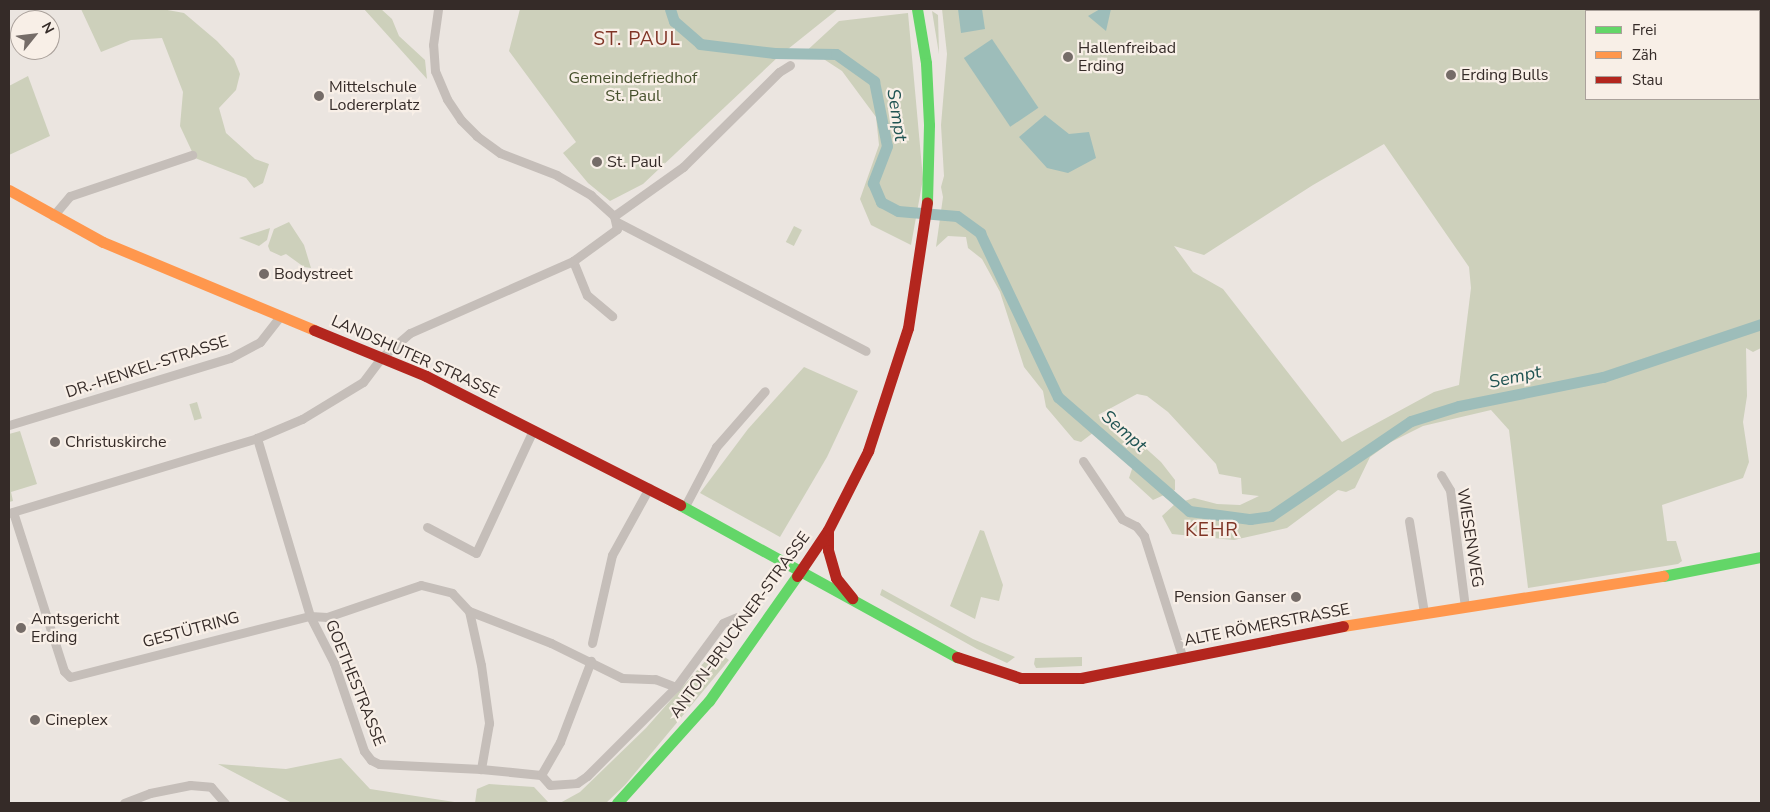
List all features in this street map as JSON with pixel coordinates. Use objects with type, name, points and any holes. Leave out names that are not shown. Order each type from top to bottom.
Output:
[{"type":"main road","name":"ANTON-BRUCKNER-STRASSE","points":[[617,803],[709,701],[800,573],[828,530],[868,451],[896,372],[916,294],[926,222],[928,197],[926,63],[917,9]]},
{"type":"main road","name":"LANDSHUTER STRASSE","points":[[9,190],[103,242],[382,358],[533,430],[649,488],[800,573]]},
{"type":"main road","points":[[828,530],[828,550],[836,578],[855,602]]},
{"type":"main road","name":"ALTE RÖMERSTRASSE","points":[[800,573],[956,658],[1021,678],[1081,678],[1183,659],[1275,638],[1706,569],[1761,557]]},
{"type":"street","points":[[438,9],[433,45],[440,86],[452,109],[479,139],[500,153],[565,179],[616,219],[866,351]]},
{"type":"street","points":[[616,219],[684,167],[779,72],[790,66]]},
{"type":"street","points":[[53,216],[70,196],[192,155]]},
{"type":"street","points":[[11,512],[257,438],[339,400],[364,382],[382,358],[418,329],[573,260],[612,235],[617,229],[616,219]]},
{"type":"street","points":[[573,260],[587,295],[612,316]]},
{"type":"street","name":"DR.-HENKEL-STRASSE","points":[[9,425],[230,358],[260,342],[281,315]]},
{"type":"street","points":[[684,508],[716,447],[765,391]]},
{"type":"street","points":[[427,527],[476,553],[533,430]]},
{"type":"street","points":[[257,438],[310,616],[327,617],[421,585],[452,593],[469,611],[589,660],[622,678],[655,679],[676,688]]},
{"type":"street","points":[[1082,461],[1122,518],[1136,526],[1144,536],[1183,659]]},
{"type":"street","name":"WIESENWEG","points":[[1441,475],[1450,490],[1465,607]]},
{"type":"street","points":[[592,643],[612,555],[649,488]]},
{"type":"street","name":"GESTÜTRING","points":[[11,512],[64,671],[70,677],[310,616]]},
{"type":"street","points":[[1409,521],[1424,613]]},
{"type":"street","points":[[469,611],[481,665],[489,724],[481,769],[541,775],[550,785],[569,784],[587,776],[676,688],[723,623],[738,618]]},
{"type":"street","name":"GOETHESTRASSE","points":[[310,616],[334,663],[364,751],[371,760],[379,764],[481,769]]},
{"type":"street","points":[[541,775],[560,742],[589,660]]},
{"type":"street","points":[[124,803],[150,793],[190,785],[211,787],[225,803]]},
{"type":"green space","points":[[81,9],[162,9],[184,13],[217,41],[234,59],[240,74],[236,90],[219,108],[226,133],[255,159],[269,164],[263,183],[254,188],[246,178],[195,158],[180,126],[183,92],[162,38],[131,40],[101,52]]},
{"type":"green space","points":[[364,9],[381,9],[392,19],[399,36],[425,60],[427,79]]},
{"type":"green space","name":"Gemeindefriedhof St. Paul","points":[[520,9],[838,9],[778,57],[643,184],[610,201],[588,183],[563,153],[576,142],[509,51]]},
{"type":"green space","points":[[942,9],[1761,9],[1761,348],[1753,352],[1746,348],[1747,396],[1743,422],[1749,462],[1743,478],[1662,505],[1667,541],[1676,541],[1682,561],[1678,564],[1528,588],[1509,430],[1491,410],[1423,426],[1391,442],[1370,457],[1355,488],[1346,492],[1338,490],[1287,528],[1234,540],[1172,534],[1162,516],[1175,504],[1194,498],[1217,504],[1240,505],[1259,496],[1242,494],[1241,478],[1219,474],[1216,464],[1168,412],[1147,396],[1137,394],[1098,415],[1116,429],[1131,435],[1161,462],[1175,480],[1175,490],[1153,500],[1129,478],[1135,460],[1098,429],[1081,442],[1074,440],[1046,407],[1043,391],[1024,367],[1000,292],[982,259],[968,248],[966,237],[948,236],[936,247],[943,197],[941,187],[944,176],[941,125],[947,54]],"holes":[[[1384,144],[1469,267],[1471,288],[1459,385],[1434,392],[1342,442],[1223,289],[1193,272],[1174,246],[1204,255],[1313,185]]]},
{"type":"green space","points":[[932,11],[938,15],[939,54]]},
{"type":"green space","points":[[908,13],[923,179],[911,245],[871,225],[860,199],[879,145],[876,117],[842,71],[822,58],[801,56],[839,21]]},
{"type":"green space","points":[[28,76],[50,136],[9,155],[9,86]]},
{"type":"green space","points":[[289,222],[304,245],[311,268],[304,267],[286,254],[281,256],[270,251],[268,246],[274,229]]},
{"type":"green space","points":[[794,226],[802,230],[794,246],[786,242]]},
{"type":"green space","points":[[270,228],[267,240],[259,246],[239,238]]},
{"type":"green space","points":[[804,367],[858,391],[827,457],[780,537],[700,493],[748,429]]},
{"type":"green space","points":[[197,402],[202,418],[194,421],[189,404]]},
{"type":"green space","points":[[20,431],[37,484],[11,492],[13,501],[9,502],[9,434]]},
{"type":"green space","points":[[980,530],[984,531],[1003,585],[999,601],[981,597],[975,619],[950,606]]},
{"type":"green space","points":[[882,589],[973,639],[1015,657],[1007,663],[977,649],[880,595]]},
{"type":"green space","points":[[715,650],[729,660],[625,785],[606,803],[560,803],[580,792],[646,728]]},
{"type":"green space","points":[[1082,657],[1082,666],[1036,668],[1034,664],[1035,658]]},
{"type":"green space","points":[[341,758],[370,789],[461,803],[292,803],[218,764],[286,769]]},
{"type":"green space","points":[[489,784],[534,787],[549,803],[475,803],[477,789]]},
{"type":"water","points":[[958,9],[982,9],[985,29],[961,33]]},
{"type":"water","points":[[1100,9],[1111,9],[1106,31],[1088,16]]},
{"type":"water","points":[[992,39],[1038,108],[1010,127],[964,58]]},
{"type":"water","points":[[1045,115],[1069,134],[1089,132],[1096,158],[1068,173],[1047,168],[1019,137]]},
{"type":"waterway","name":"Sempt","points":[[670,9],[674,21],[700,44],[774,53],[836,54],[874,81],[887,146],[873,183],[881,202],[898,211],[957,216],[980,233],[1058,397],[1189,511],[1250,519],[1271,516],[1411,421],[1459,406],[1603,377],[1761,324]]},
{"type":"traffic: fast","points":[[917,9],[926,63],[929,125],[927,202]]},
{"type":"traffic: fast","points":[[680,505],[957,657]]},
{"type":"traffic: fast","points":[[1663,576],[1761,557]]},
{"type":"traffic: fast","points":[[617,803],[709,701],[797,576]]},
{"type":"traffic: slow","points":[[9,190],[103,242],[314,330]]},
{"type":"traffic: slow","points":[[1343,626],[1663,576]]},
{"type":"traffic: jam","points":[[797,576],[828,530],[868,451],[908,328],[927,202]]},
{"type":"traffic: jam","points":[[314,330],[426,376],[680,505]]},
{"type":"traffic: jam","points":[[828,532],[828,550],[836,578],[852,598]]},
{"type":"traffic: jam","points":[[957,657],[1021,678],[1081,678],[1343,626]]},
{"type":"place","name":"Hallenfreibad Erding","points":[[1068,57]]},
{"type":"place","name":"Erding Bulls","points":[[1451,75]]},
{"type":"place","name":"Mittelschule Lodererplatz","points":[[319,96]]},
{"type":"place","name":"St. Paul","points":[[597,162]]},
{"type":"place","name":"Bodystreet","points":[[264,274]]},
{"type":"place","name":"Christuskirche","points":[[55,442]]},
{"type":"place","name":"Pension Ganser","points":[[1296,597]]},
{"type":"place","name":"Amtsgericht Erding","points":[[21,628]]},
{"type":"place","name":"Cineplex","points":[[35,720]]},
{"type":"district","name":"ST. PAUL","points":[[637,40]]},
{"type":"district","name":"KEHR","points":[[1212,531]]}]
